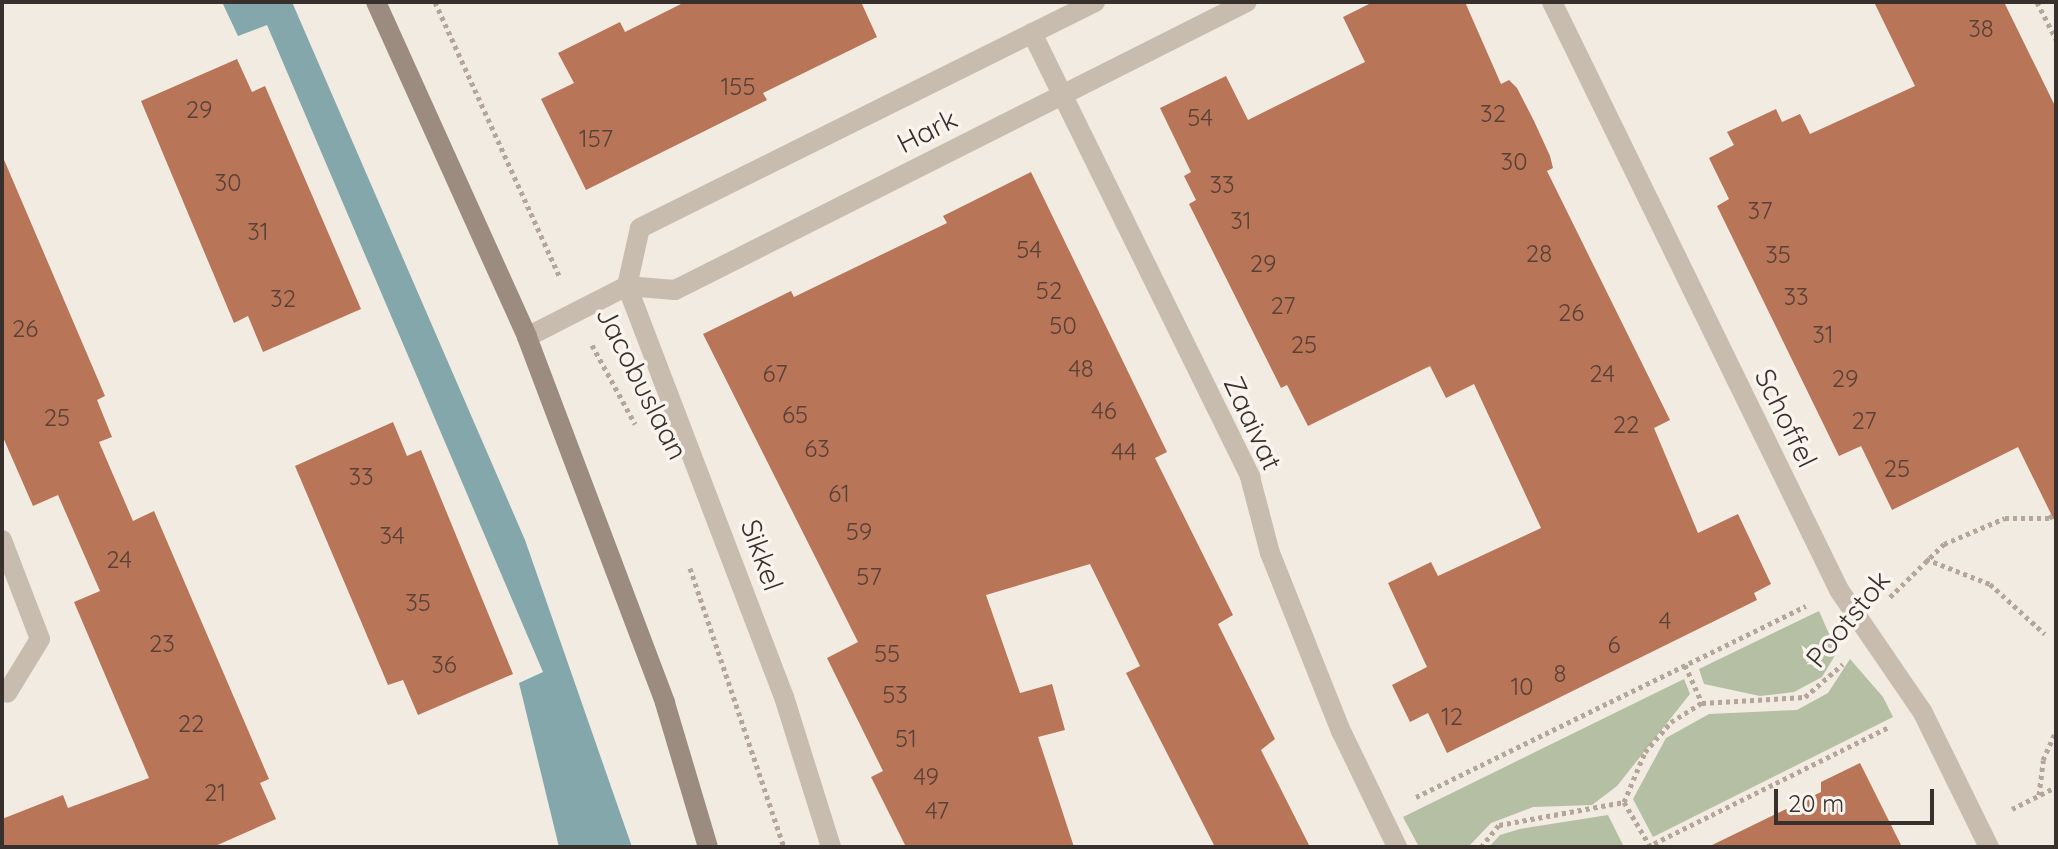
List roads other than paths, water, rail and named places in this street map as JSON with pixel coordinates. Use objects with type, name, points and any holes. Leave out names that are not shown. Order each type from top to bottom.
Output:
[{"type":"main road","points":[[376,2],[527,337],[665,703],[708,847]]},
{"type":"street","name":"Hark","points":[[1095,2],[640,228],[627,286],[675,290],[1247,2]]},
{"type":"street","name":"Schoffel","points":[[1552,2],[1839,590],[1922,711],[1989,847]]},
{"type":"street","name":"Zaaivat","points":[[1032,33],[1250,477],[1270,553],[1341,731],[1397,847]]},
{"type":"street","points":[[527,337],[627,286]]},
{"type":"street","name":"Sikkel","points":[[627,286],[784,697],[831,847]]},
{"type":"street","points":[[2,540],[40,639],[7,693]]},
{"type":"water","points":[[222,2],[292,2],[525,540],[632,847],[559,847],[519,683],[543,672],[267,25],[238,36]]}]
